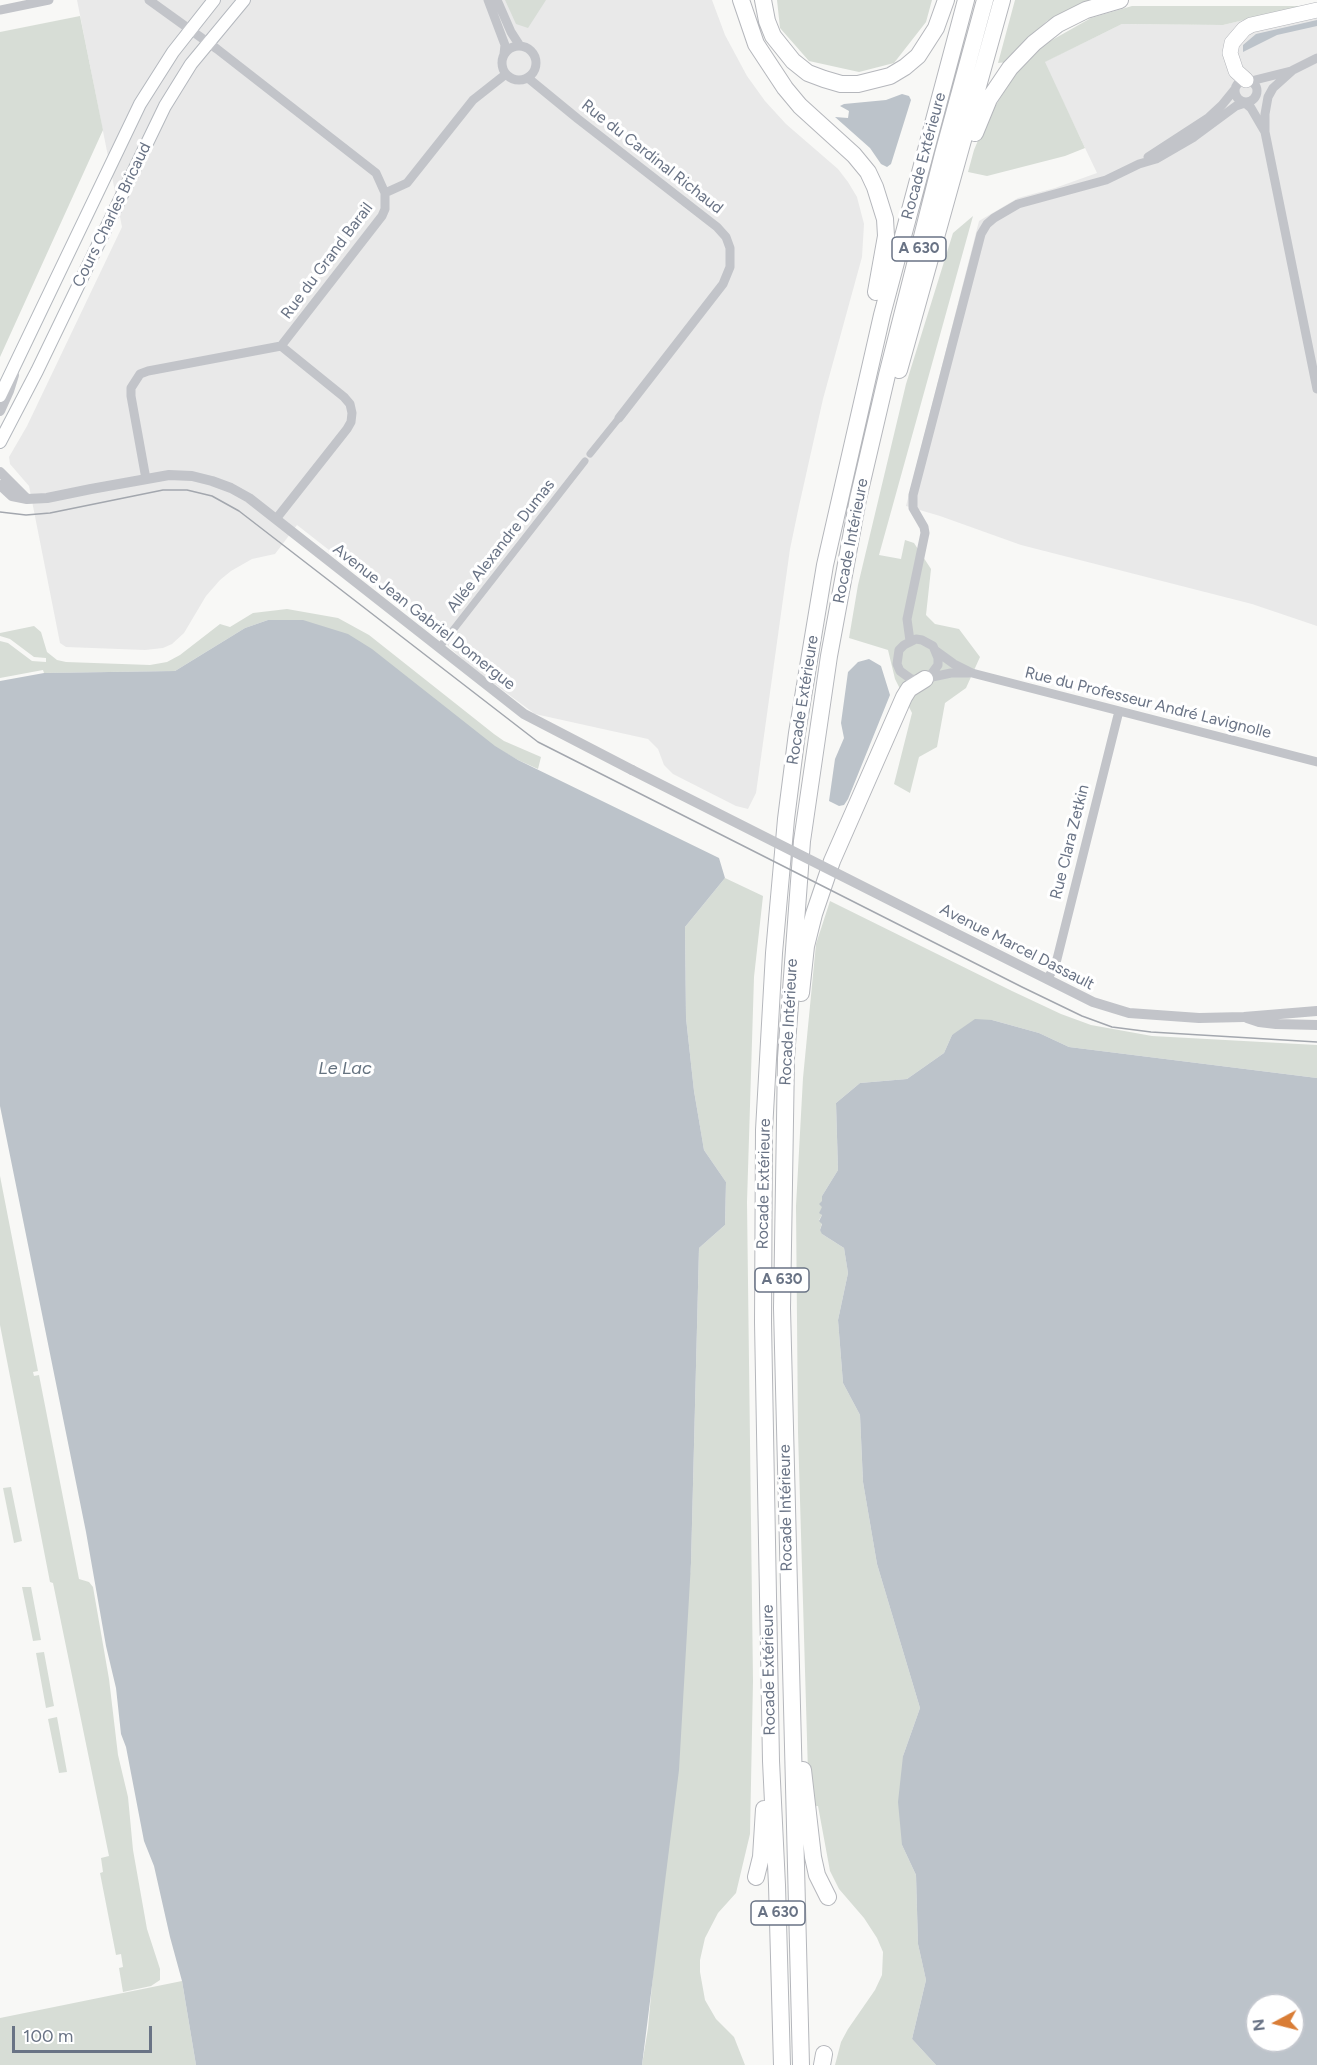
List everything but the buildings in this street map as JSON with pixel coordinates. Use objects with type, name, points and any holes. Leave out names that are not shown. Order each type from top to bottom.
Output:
[{"type":"highway","points":[[741,0],[756,44],[766,60],[800,106],[854,155],[868,172],[885,219],[885,252],[861,367],[840,494]]},
{"type":"highway","points":[[763,0],[773,36],[793,61],[808,73],[824,79],[841,84],[858,84],[890,76],[918,56],[936,28],[946,0]]},
{"type":"highway","name":"Rocade Extérieure","points":[[782,2065],[771,1761],[763,1247],[768,1039],[780,885],[797,733],[821,587],[840,494],[882,315],[966,0]]},
{"type":"highway","name":"Rocade Intérieure","points":[[801,2065],[783,1402],[783,1194],[789,1002],[802,841],[829,656],[858,499],[943,154],[985,0]]},
{"type":"highway","points":[[858,499],[897,378],[1002,0]]},
{"type":"highway","points":[[928,270],[974,134],[989,99],[1010,68],[1034,43],[1058,24],[1086,10],[1120,0]]},
{"type":"highway","points":[[1244,84],[1230,53],[1232,43],[1244,29],[1317,10]]},
{"type":"highway","points":[[783,1194],[802,976],[813,914],[832,861],[897,711],[909,689],[927,678]]},
{"type":"highway","points":[[790,1667],[810,1839],[818,1875],[828,1897]]},
{"type":"highway","points":[[756,1877],[763,1831],[764,1781],[771,1761]]},
{"type":"main road","name":"Cours Charles Bricaud","points":[[0,396],[140,104],[189,30],[214,0]]},
{"type":"main road","name":"Cours Charles Bricaud","points":[[0,442],[37,371],[160,116],[191,64],[244,0]]},
{"type":"street","points":[[0,10],[49,0]]},
{"type":"street","points":[[488,0],[505,45],[501,65],[506,74],[509,78],[519,80],[528,78],[535,69],[535,58],[529,49],[520,46],[511,47],[504,54]]},
{"type":"street","points":[[497,0],[520,46]]},
{"type":"street","name":"Rue du Grand Barail","points":[[155,2],[376,173],[386,193],[382,216],[281,346]]},
{"type":"street","points":[[910,641],[907,619],[925,533],[913,508],[913,495],[981,234],[994,218],[1018,204],[1106,180],[1139,164],[1208,118],[1244,84],[1293,70],[1317,58]]},
{"type":"street","points":[[1293,70],[1273,88],[1268,97],[1265,132],[1317,389]]},
{"type":"street","points":[[386,193],[407,183],[473,100],[506,74]]},
{"type":"street","name":"Rue du Cardinal Richaud","points":[[528,78],[717,227],[726,237],[730,248],[730,267],[723,284],[619,418]]},
{"type":"street","points":[[1244,84],[1236,97],[1256,114],[1265,132]]},
{"type":"street","points":[[1139,164],[1156,159],[1175,149],[1229,110],[1253,101],[1257,94],[1257,87],[1244,84]]},
{"type":"street","points":[[146,479],[131,396],[131,388],[140,374],[281,346],[344,397],[350,404],[352,413],[351,422],[346,429],[276,519]]},
{"type":"street","points":[[0,411],[20,357]]},
{"type":"street","name":"Allée Alexandre Dumas","points":[[439,648],[619,418]]},
{"type":"street","points":[[0,472],[27,499]]},
{"type":"street","name":"Avenue Jean Gabriel Domergue","points":[[27,499],[47,498],[176,475],[212,481],[231,488],[249,498],[524,714],[791,850]]},
{"type":"street","points":[[0,485],[12,496],[27,499]]},
{"type":"street","points":[[910,641],[928,642],[936,651],[938,665],[927,678],[911,679],[905,676],[897,664],[899,650],[910,641]]},
{"type":"street","name":"Rue du Professeur André Lavignolle","points":[[936,651],[972,673],[1317,762]]},
{"type":"street","name":"Rue du Professeur André Lavignolle","points":[[927,678],[951,673],[972,673]]},
{"type":"street","name":"Rue Clara Zetkin","points":[[1047,979],[1054,967],[1119,711]]},
{"type":"street","name":"Avenue Marcel Dassault","points":[[791,850],[1093,1002],[1130,1013],[1199,1018],[1317,1011]]},
{"type":"street","name":"Avenue Marcel Dassault","points":[[1244,1017],[1317,1018]]},
{"type":"street","name":"Avenue Marcel Dassault","points":[[1244,1017],[1259,1022],[1317,1025]]},
{"type":"shaded area","points":[[77,0],[712,0],[725,35],[747,76],[786,124],[838,169],[857,197],[864,224],[862,257],[823,399],[790,549],[756,793],[748,809],[736,806],[673,774],[664,765],[658,749],[648,739],[535,714],[466,663],[434,632],[297,525],[275,554],[252,559],[220,580],[206,596],[184,633],[172,644],[163,648],[145,650],[66,647],[60,643],[29,486],[10,464],[9,457],[27,426],[122,227]]},
{"type":"shaded area","points":[[505,0],[546,0],[528,28],[516,24]]},
{"type":"shaded area","points":[[777,0],[932,0],[926,22],[894,63],[859,72],[809,61],[780,28]]},
{"type":"shaded area","points":[[1015,0],[1095,0],[1047,21],[1022,44],[1007,62],[998,63]]},
{"type":"shaded area","points":[[1317,2],[1317,626],[1252,604],[1021,545],[906,506],[979,221],[1018,198],[1097,173],[1044,62],[1122,24],[1223,25]]},
{"type":"shaded area","points":[[1132,6],[1303,6],[1223,25],[1122,24],[1045,62],[1085,148],[1065,156],[987,176],[968,172],[987,119],[1015,75],[1045,44],[1091,18]]},
{"type":"shaded area","points":[[80,16],[103,130],[0,357],[0,32]]},
{"type":"shaded area","points":[[973,216],[879,555],[901,559],[905,540],[914,543],[931,569],[926,615],[935,624],[959,629],[980,657],[966,688],[945,703],[937,747],[919,757],[910,793],[894,784],[912,713],[895,679],[888,650],[849,638],[858,585],[906,384],[953,233]]},
{"type":"shaded area","points":[[287,609],[338,618],[369,635],[494,734],[504,741],[541,757],[538,769],[268,620],[245,628],[175,671],[44,673],[43,670],[0,678],[0,641],[8,643],[32,661],[46,662],[46,658],[34,657],[10,639],[0,636],[0,633],[34,626],[41,632],[47,652],[57,660],[66,662],[150,665],[167,662],[180,655],[220,624],[230,627],[253,613]]},
{"type":"shaded area","points":[[725,878],[763,896],[754,977],[747,1202],[753,1681],[750,1834],[736,1893],[718,1913],[705,1938],[700,1972],[705,2000],[716,2019],[734,2037],[745,2065],[642,2065],[648,2028],[691,1563],[699,1248],[725,1225],[726,1182],[704,1150],[694,1091],[686,1018],[685,927]]},
{"type":"shaded area","points":[[830,901],[1012,991],[1091,1025],[1152,1036],[1317,1045],[1317,1078],[1069,1047],[1039,1033],[992,1020],[952,1035],[944,1053],[907,1079],[860,1083],[836,1103],[838,1170],[822,1196],[820,1230],[822,1234],[844,1248],[848,1273],[838,1320],[843,1383],[860,1415],[863,1482],[877,1564],[920,1708],[903,1756],[902,1845],[916,1875],[918,1944],[926,1980],[912,2039],[936,2065],[835,2065],[841,2042],[875,1990],[882,1975],[883,1952],[864,1918],[839,1889],[830,1871],[818,1806],[809,1807],[798,1432],[796,1206],[803,1078],[816,944]]},
{"type":"shaded area","points":[[0,1176],[38,1371],[33,1372],[34,1376],[39,1375],[79,1579],[89,1582],[93,1587],[109,1679],[118,1755],[128,1797],[133,1850],[147,1929],[160,1969],[160,1980],[151,1986],[123,1992],[119,1968],[123,1967],[121,1954],[116,1955],[100,1873],[103,1872],[101,1858],[109,1856],[53,1583],[50,1582],[0,1325]]},
{"type":"shaded area","points":[[11,1487],[22,1541],[14,1543],[3,1488]]},
{"type":"shaded area","points":[[22,1587],[31,1587],[41,1640],[33,1641]]},
{"type":"shaded area","points":[[44,1652],[54,1706],[46,1708],[36,1653]]},
{"type":"shaded area","points":[[57,1717],[67,1772],[59,1773],[48,1719]]},
{"type":"shaded area","points":[[182,1981],[196,2065],[0,2065],[0,2018]]},
{"type":"water","points":[[1317,20],[1317,26],[1277,35],[1243,52],[1243,45],[1256,34]]},
{"type":"water","points":[[902,94],[909,96],[911,100],[891,164],[887,167],[881,164],[870,148],[835,117],[848,118],[849,111],[840,106],[844,104],[886,100]]},
{"type":"water","name":"Le Lac","points":[[268,620],[303,620],[348,634],[372,649],[495,746],[518,760],[719,858],[725,878],[685,927],[686,1018],[694,1091],[704,1150],[726,1182],[725,1225],[699,1248],[691,1563],[679,1770],[642,2065],[196,2065],[182,1981],[154,1866],[144,1841],[126,1747],[121,1734],[116,1688],[106,1646],[86,1532],[0,1106],[0,681],[44,673],[175,671],[245,628]]},
{"type":"water","points":[[869,659],[881,666],[890,695],[848,799],[844,805],[839,806],[829,801],[835,759],[844,738],[841,723],[848,672],[858,662]]},
{"type":"water","points":[[975,1019],[992,1020],[1039,1033],[1069,1047],[1317,1078],[1317,2065],[936,2065],[912,2039],[926,1980],[918,1944],[916,1875],[902,1845],[898,1802],[903,1756],[920,1708],[877,1564],[863,1482],[860,1415],[843,1383],[838,1320],[848,1273],[844,1248],[822,1234],[820,1230],[822,1224],[819,1221],[822,1215],[819,1213],[822,1207],[819,1204],[838,1170],[836,1103],[860,1083],[907,1079],[944,1053],[952,1035]]},
{"type":"tram line","points":[[0,512],[26,515],[50,513],[163,490],[187,490],[212,496],[239,511],[538,742],[1022,987],[1082,1016],[1112,1027],[1151,1032],[1317,1042]]}]
